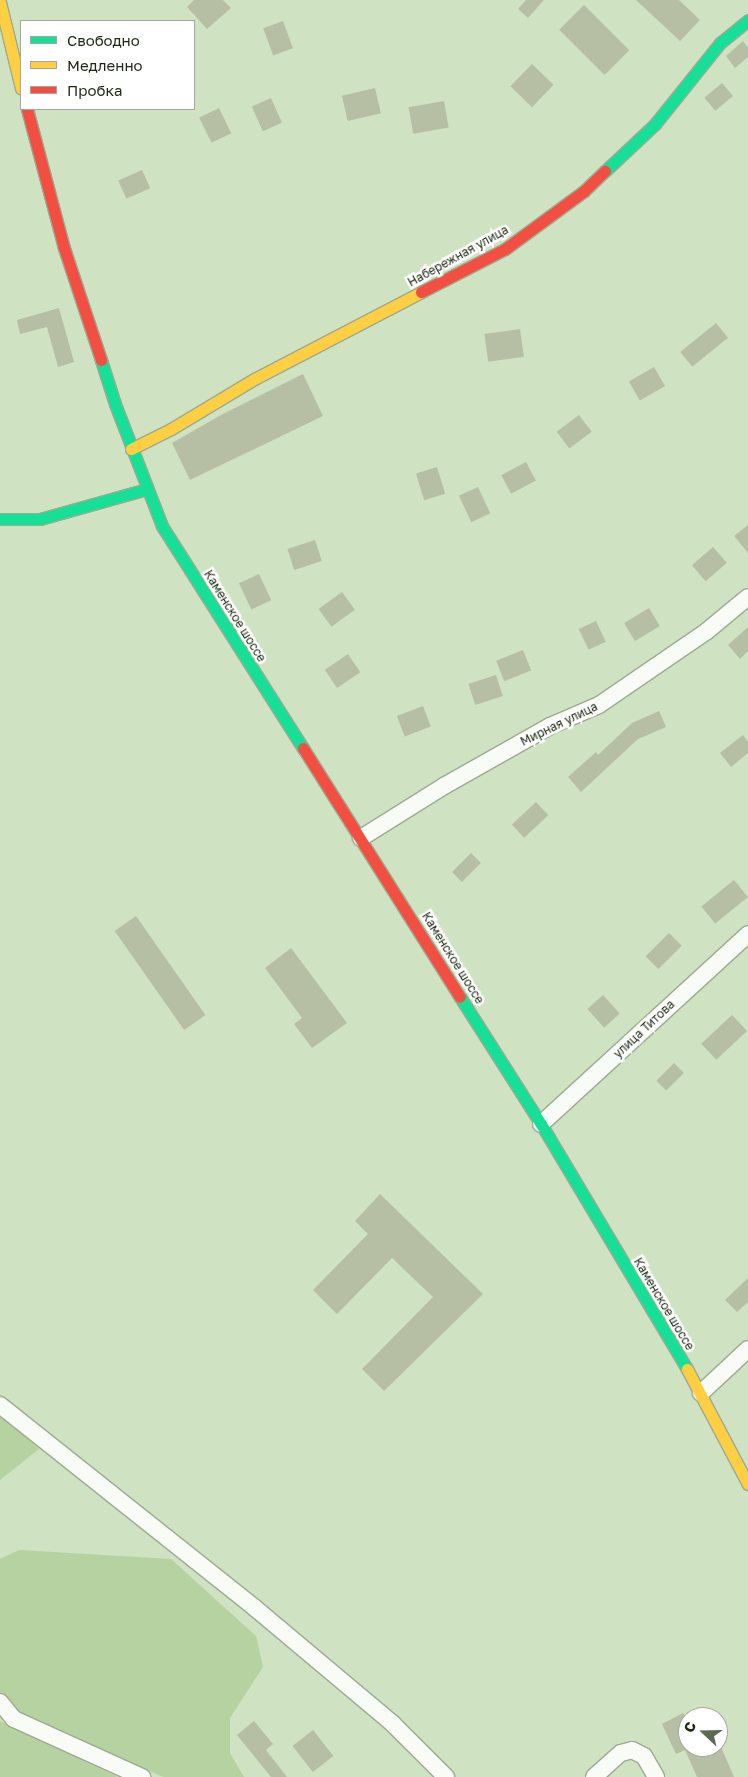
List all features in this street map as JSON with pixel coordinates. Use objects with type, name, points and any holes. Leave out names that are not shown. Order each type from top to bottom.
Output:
[{"type":"street","points":[[0,2],[20,84]]},
{"type":"street","name":"Набережная улица","points":[[131,449],[171,429],[256,378],[505,249],[584,191],[655,124],[720,43],[748,20]]},
{"type":"street","name":"Каменское шоссе","points":[[27,110],[64,248],[131,449],[162,526],[260,684],[361,838],[541,1124],[700,1393],[748,1484]]},
{"type":"street","points":[[0,519],[40,518],[147,489]]},
{"type":"street","name":"Мирная улица","points":[[361,838],[444,786],[550,726],[599,705],[707,631],[748,597]]},
{"type":"street","name":"улица Титова","points":[[541,1124],[748,934]]},
{"type":"street","points":[[700,1393],[748,1350]]},
{"type":"street","points":[[0,1405],[255,1608],[393,1724],[446,1777]]},
{"type":"street","points":[[0,1702],[14,1719],[142,1777]]},
{"type":"street","points":[[594,1777],[620,1753],[632,1750],[644,1756],[656,1777]]},
{"type":"green space","points":[[0,1413],[39,1449],[0,1480]]},
{"type":"green space","points":[[19,1550],[171,1559],[256,1636],[263,1667],[230,1718],[230,1753],[244,1777],[163,1777],[102,1749],[0,1708],[0,1559]]},
{"type":"green space","points":[[0,1721],[118,1777],[0,1777]]},
{"type":"building","points":[[194,0],[223,0],[231,8],[207,29],[187,7]]},
{"type":"building","points":[[526,0],[544,0],[528,18],[518,9]]},
{"type":"building","points":[[636,0],[679,0],[700,20],[680,41]]},
{"type":"building","points":[[584,5],[629,50],[605,75],[559,30]]},
{"type":"building","points":[[283,21],[293,48],[273,55],[263,28]]},
{"type":"building","points":[[743,41],[748,48],[748,57],[735,68],[726,56]]},
{"type":"building","points":[[532,64],[554,85],[532,107],[510,86]]},
{"type":"building","points":[[722,83],[733,96],[715,111],[704,98]]},
{"type":"building","points":[[375,88],[381,113],[348,121],[342,96]]},
{"type":"building","points":[[271,98],[282,123],[263,131],[252,107]]},
{"type":"building","points":[[444,101],[449,128],[413,134],[409,107]]},
{"type":"building","points":[[219,108],[231,133],[212,143],[199,118]]},
{"type":"building","points":[[142,170],[150,188],[126,199],[118,181]]},
{"type":"building","points":[[59,308],[74,362],[58,367],[47,327],[20,334],[17,320]]},
{"type":"building","points":[[716,323],[728,338],[692,367],[680,352]]},
{"type":"building","points":[[520,329],[524,357],[488,362],[484,334]]},
{"type":"building","points":[[654,367],[665,386],[640,401],[629,382]]},
{"type":"building","points":[[303,374],[323,416],[190,480],[172,443],[221,415]]},
{"type":"building","points":[[579,415],[592,432],[569,449],[557,432]]},
{"type":"building","points":[[526,462],[536,481],[511,494],[501,475]]},
{"type":"building","points":[[437,467],[445,494],[424,500],[416,473]]},
{"type":"building","points":[[478,487],[490,513],[471,522],[459,496]]},
{"type":"building","points":[[748,525],[748,553],[734,536]]},
{"type":"building","points":[[315,540],[322,561],[294,570],[287,549]]},
{"type":"building","points":[[713,547],[727,563],[706,581],[692,565]]},
{"type":"building","points":[[259,574],[271,600],[251,610],[239,583]]},
{"type":"building","points":[[342,592],[355,610],[331,627],[319,609]]},
{"type":"building","points":[[649,608],[660,626],[635,641],[624,623]]},
{"type":"building","points":[[596,621],[606,642],[589,650],[579,629]]},
{"type":"building","points":[[748,627],[748,651],[740,659],[728,645]]},
{"type":"building","points":[[523,650],[531,670],[504,681],[496,661]]},
{"type":"building","points":[[348,654],[360,672],[337,688],[325,670]]},
{"type":"building","points":[[496,675],[503,696],[475,705],[468,684]]},
{"type":"building","points":[[423,706],[431,727],[405,737],[397,716]]},
{"type":"building","points":[[659,711],[666,727],[638,739],[581,792],[568,777],[596,752],[598,755],[632,723]]},
{"type":"building","points":[[743,735],[748,742],[748,753],[731,767],[720,753]]},
{"type":"building","points":[[536,802],[548,815],[524,838],[512,825]]},
{"type":"building","points":[[471,853],[481,863],[462,882],[452,872]]},
{"type":"building","points":[[734,880],[748,897],[715,924],[701,906]]},
{"type":"building","points":[[136,916],[205,1015],[184,1030],[115,931]]},
{"type":"building","points":[[669,933],[682,946],[658,969],[646,956]]},
{"type":"building","points":[[291,948],[347,1023],[312,1048],[294,1024],[302,1018],[265,968]]},
{"type":"building","points":[[603,995],[620,1014],[604,1028],[587,1009]]},
{"type":"building","points":[[732,1015],[747,1031],[716,1060],[701,1044]]},
{"type":"building","points":[[674,1063],[684,1073],[666,1091],[656,1081]]},
{"type":"building","points":[[380,1194],[483,1294],[384,1391],[362,1369],[433,1297],[392,1258],[337,1314],[313,1290],[368,1234],[355,1221]]},
{"type":"building","points":[[748,1278],[748,1302],[737,1312],[725,1300]]},
{"type":"building","points":[[678,1716],[678,1753],[676,1754],[662,1724]]},
{"type":"building","points":[[254,1721],[273,1744],[266,1750],[287,1777],[271,1777],[237,1735]]},
{"type":"building","points":[[313,1730],[333,1756],[313,1772],[293,1746]]},
{"type":"building","points":[[688,1757],[725,1757],[734,1777],[697,1777]]},
{"type":"traffic: fast","points":[[605,171],[655,124],[720,43],[748,20]]},
{"type":"traffic: fast","points":[[101,360],[115,404],[162,526],[303,748]]},
{"type":"traffic: fast","points":[[0,519],[40,519],[147,489]]},
{"type":"traffic: fast","points":[[460,997],[541,1124],[687,1369]]},
{"type":"traffic: slow","points":[[0,2],[20,84]]},
{"type":"traffic: slow","points":[[131,449],[171,429],[256,378],[421,292]]},
{"type":"traffic: slow","points":[[687,1369],[748,1484]]},
{"type":"traffic: jam","points":[[27,110],[64,248],[101,360]]},
{"type":"traffic: jam","points":[[421,292],[505,249],[584,191],[605,171]]},
{"type":"traffic: jam","points":[[303,748],[460,997]]}]
